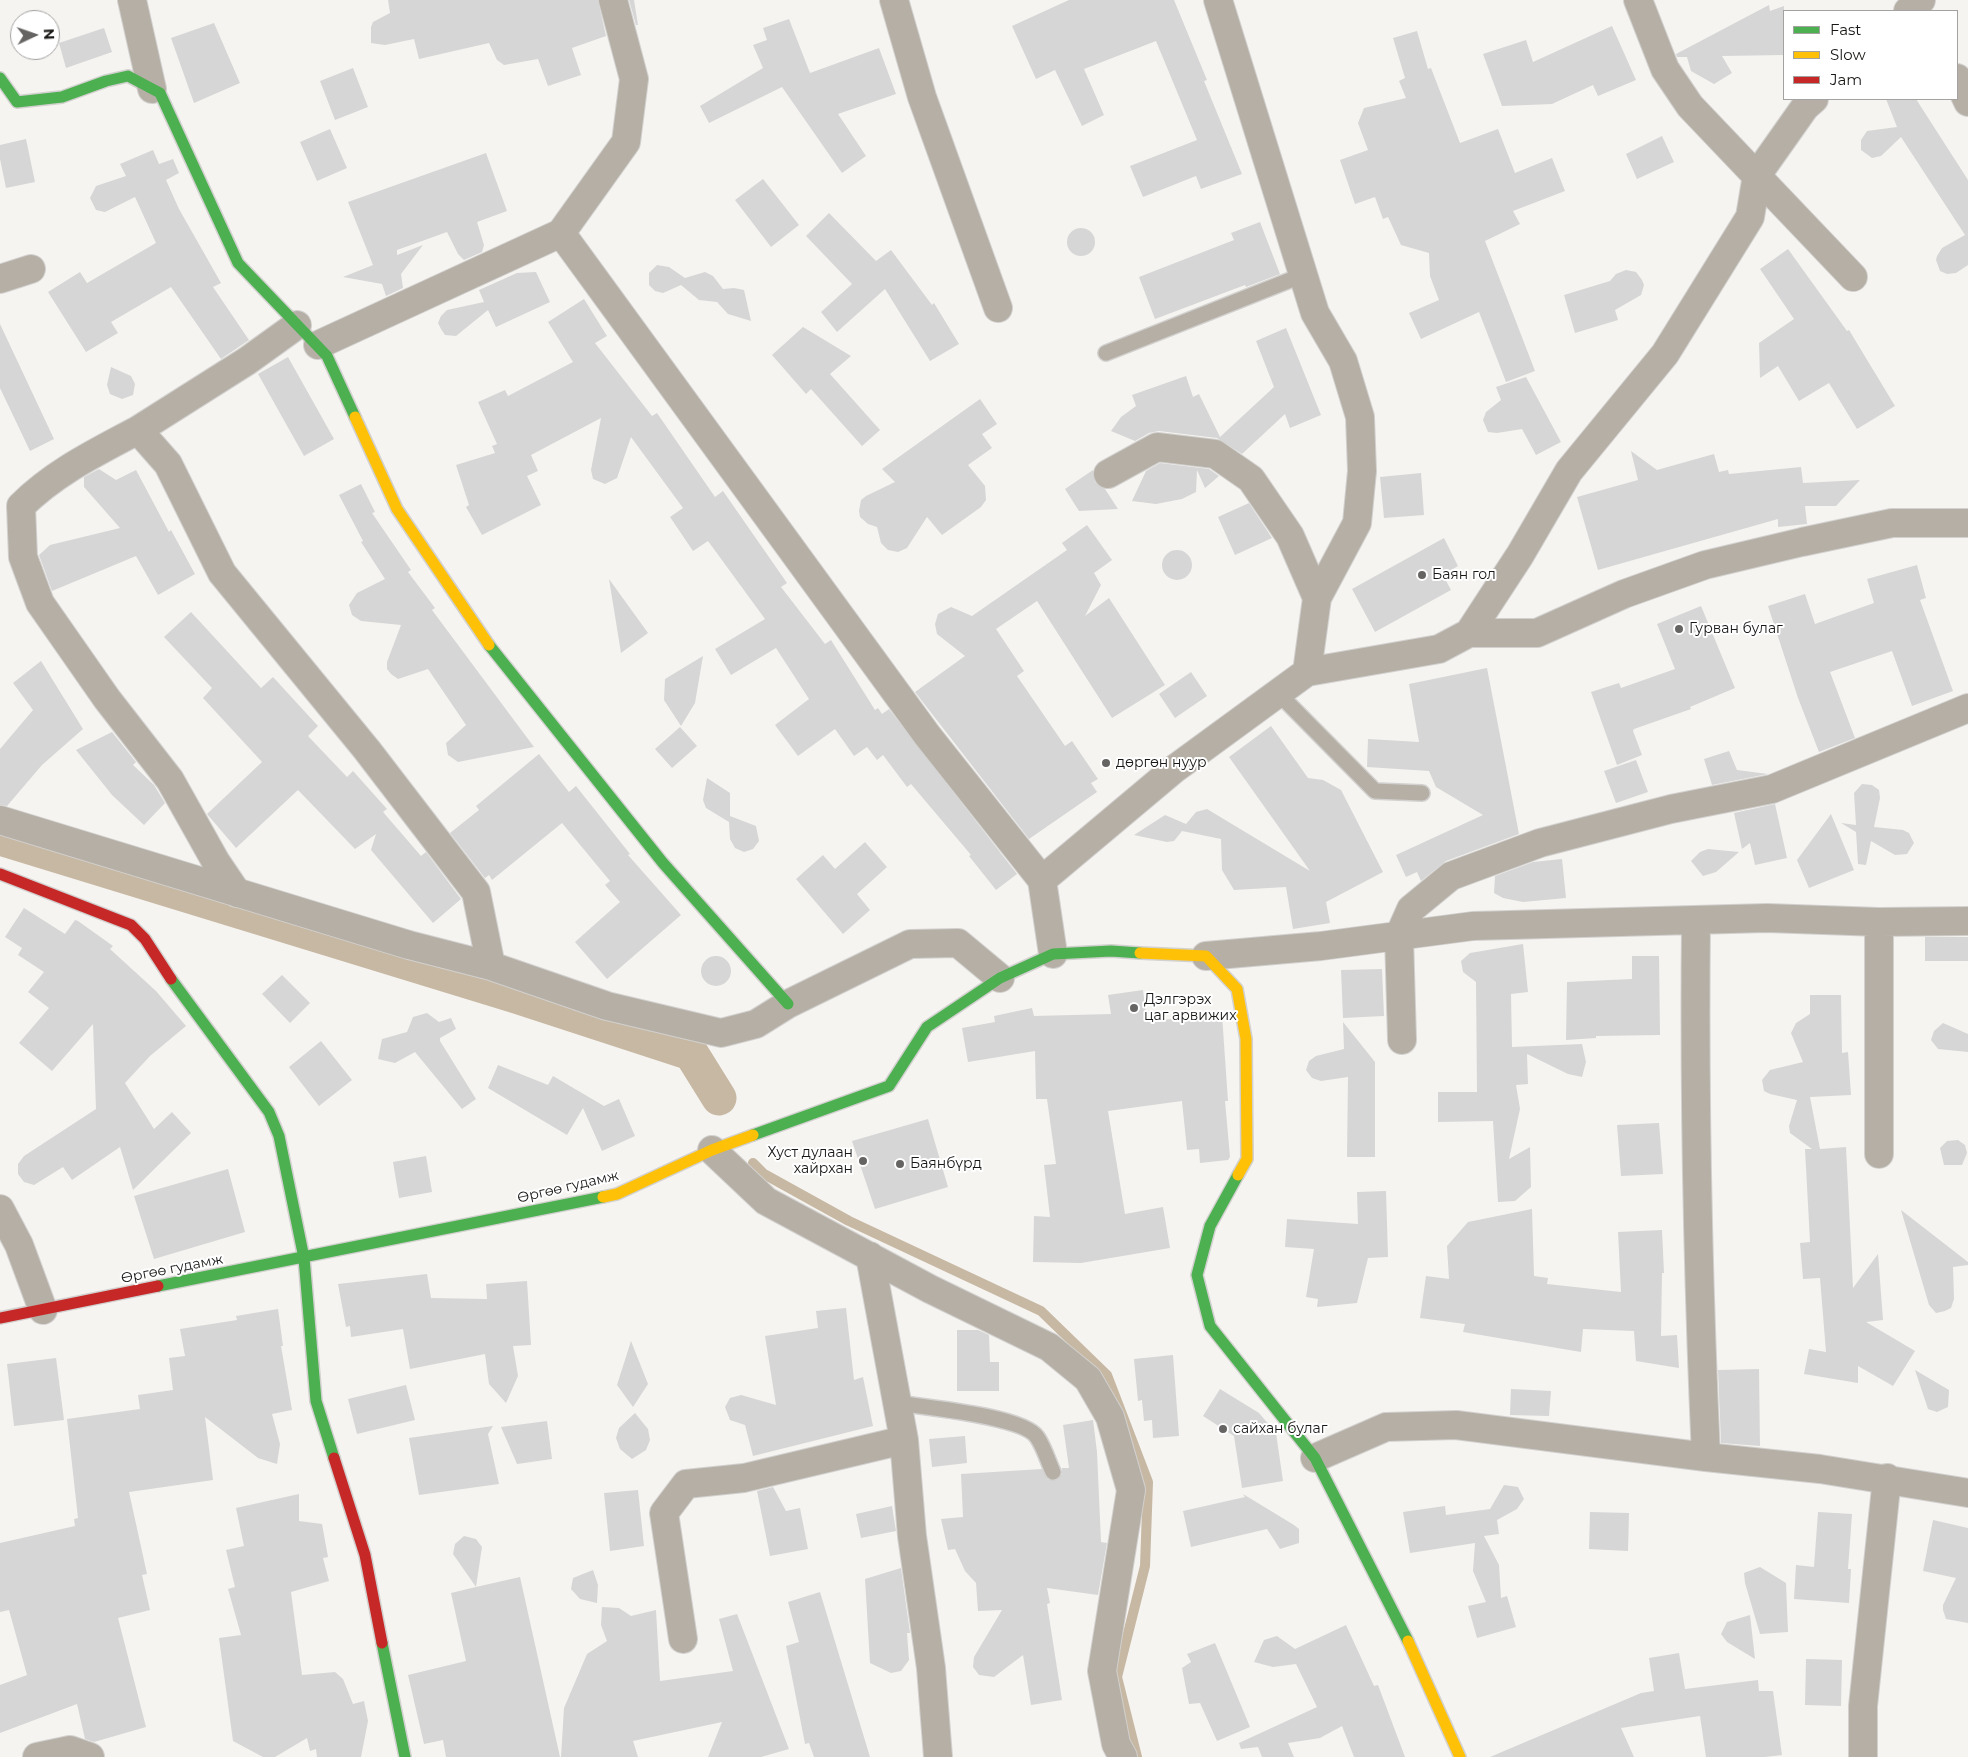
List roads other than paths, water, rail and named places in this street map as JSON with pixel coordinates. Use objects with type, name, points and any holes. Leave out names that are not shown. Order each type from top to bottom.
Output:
[{"type":"street","points":[[132,0],[152,89]]},
{"type":"street","points":[[318,345],[561,233],[626,142],[634,79],[613,0]]},
{"type":"street","points":[[894,0],[922,97],[998,308]]},
{"type":"street","points":[[1218,0],[1315,312],[1343,361],[1360,417],[1362,462],[1358,523],[1317,598],[1307,672]]},
{"type":"street","points":[[1638,0],[1665,70],[1690,106],[1852,277]]},
{"type":"street","points":[[1909,10],[1921,0]]},
{"type":"street","points":[[0,78],[17,102],[62,97],[106,81],[128,76],[160,93],[238,263],[327,356],[397,508],[478,630],[663,863],[788,1004]]},
{"type":"street","points":[[1958,80],[1968,102]]},
{"type":"street","points":[[1470,633],[1569,471],[1665,354],[1750,216],[1757,175],[1805,107],[1813,100]]},
{"type":"street","points":[[561,233],[927,734],[1042,880],[1053,954]]},
{"type":"street","points":[[0,279],[30,269]]},
{"type":"street","points":[[237,892],[216,862],[170,780],[107,699],[40,603],[23,557],[21,506],[34,492],[80,460],[138,430],[247,361],[297,325]]},
{"type":"street","points":[[138,430],[168,464],[222,572],[367,750],[476,892],[491,966]]},
{"type":"street","points":[[1108,474],[1157,447],[1215,454],[1251,478],[1290,536],[1317,598]]},
{"type":"street","points":[[1042,880],[1173,770],[1307,672],[1439,649],[1470,633],[1537,633],[1624,594],[1705,565],[1847,532],[1892,522],[1968,523]]},
{"type":"street","points":[[1402,1040],[1399,936],[1411,909],[1451,876],[1540,843],[1671,808],[1772,788],[1968,708]]},
{"type":"street","points":[[0,820],[409,945],[491,966],[607,1006],[721,1033],[756,1024],[788,1004],[910,944],[958,943],[1000,978]]},
{"type":"street","points":[[0,874],[115,917],[131,925],[145,938],[176,986],[269,1112],[279,1136],[304,1258],[316,1401],[365,1554],[405,1757]]},
{"type":"street","points":[[1206,956],[1321,946],[1473,926],[1767,918],[1879,922],[1968,922]]},
{"type":"street","points":[[1696,920],[1694,1084],[1697,1266],[1706,1457]]},
{"type":"street","points":[[1879,922],[1879,1154]]},
{"type":"street","name":"Өргөө гудамж","points":[[0,1318],[617,1194],[712,1150],[889,1086],[927,1027],[1000,978],[1053,954],[1111,951],[1206,956]]},
{"type":"street","points":[[1206,956],[1237,989],[1246,1039],[1247,1158],[1210,1226],[1197,1275],[1210,1326],[1315,1458],[1420,1664],[1460,1757]]},
{"type":"street","points":[[712,1150],[766,1201],[930,1289],[1049,1346],[1088,1380],[1110,1417],[1131,1490],[1102,1671],[1116,1744],[1123,1757]]},
{"type":"street","points":[[0,1209],[19,1245],[44,1310]]},
{"type":"street","points":[[870,1256],[904,1440],[912,1536],[931,1668],[938,1757]]},
{"type":"street","points":[[1315,1458],[1386,1428],[1456,1425],[1706,1457],[1820,1469],[1887,1478],[1968,1493]]},
{"type":"street","points":[[683,1639],[664,1513],[686,1484],[744,1478],[904,1440]]},
{"type":"street","points":[[1863,1757],[1863,1706],[1887,1478]]},
{"type":"street","points":[[37,1757],[70,1750],[90,1757]]},
{"type":"lane","points":[[1106,353],[1303,274]]},
{"type":"lane","points":[[1278,693],[1375,790],[1422,792]]},
{"type":"lane","points":[[897,1404],[990,1417],[1019,1425],[1036,1435],[1052,1472]]},
{"type":"waterway","points":[[0,838],[516,996],[691,1053],[719,1098]]},
{"type":"waterway","points":[[753,1163],[764,1174],[849,1221],[1041,1311],[1107,1375],[1148,1482],[1145,1566],[1117,1677],[1137,1757]]},
{"type":"place","name":"Баян гол","points":[[1422,575]]},
{"type":"place","name":"Гурван булаг","points":[[1679,629]]},
{"type":"place","name":"дөргөн нуур","points":[[1106,763]]},
{"type":"place","name":"Дэлгэрэх цаг арвижих","points":[[1134,1008]]},
{"type":"place","name":"Хуст дулаан хайрхан","points":[[863,1161]]},
{"type":"place","name":"Баянбүрд","points":[[900,1164]]},
{"type":"place","name":"сайхан булаг","points":[[1223,1429]]}]
